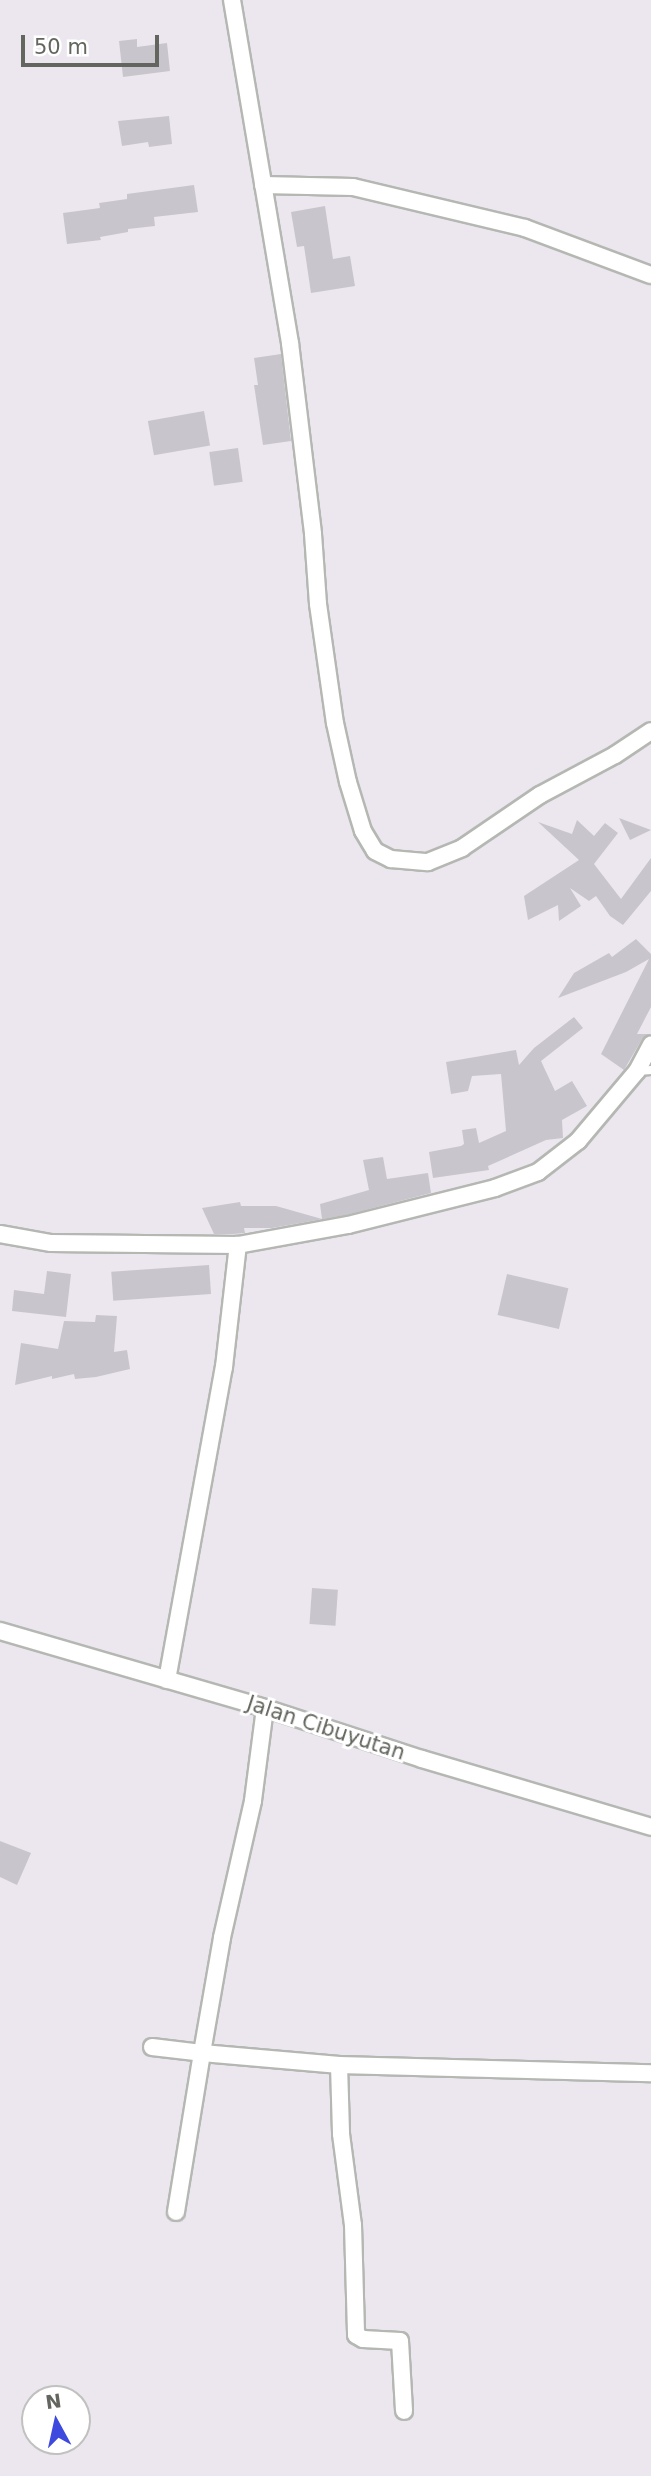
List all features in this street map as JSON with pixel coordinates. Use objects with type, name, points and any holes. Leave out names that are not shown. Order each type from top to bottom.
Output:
[{"type":"street","points":[[232,0],[290,343],[313,534],[318,604],[335,723],[363,831],[374,851],[391,859],[428,862],[462,848],[540,795],[615,755],[651,730]]},
{"type":"street","points":[[263,185],[353,187],[525,228],[651,275]]},
{"type":"street","points":[[0,1234],[51,1243],[238,1245],[412,1209],[495,1188],[538,1172],[578,1141],[644,1071],[651,1045]]},
{"type":"street","points":[[167,1679],[224,1367],[238,1245]]},
{"type":"street","name":"Jalan Cibuyutan","points":[[0,1631],[265,1708],[448,1767],[651,1827]]},
{"type":"street","points":[[176,2212],[222,1938],[253,1801],[265,1708]]},
{"type":"street","points":[[152,2047],[339,2065],[651,2073]]},
{"type":"street","points":[[339,2065],[341,2134],[353,2225],[356,2335],[358,2338],[401,2343],[404,2411]]},
{"type":"building","points":[[137,39],[137,47],[167,43],[170,71],[123,77],[119,41]]},
{"type":"building","points":[[169,116],[172,144],[149,147],[148,142],[122,146],[118,121]]},
{"type":"building","points":[[194,185],[198,212],[154,217],[155,226],[128,229],[128,232],[100,237],[101,240],[67,244],[63,213],[100,208],[99,203],[127,199],[127,194]]},
{"type":"building","points":[[325,206],[333,259],[350,256],[355,286],[311,293],[304,246],[297,247],[291,212]]},
{"type":"building","points":[[281,354],[291,441],[263,445],[254,385],[258,385],[254,358]]},
{"type":"building","points":[[204,411],[210,445],[154,455],[148,421]]},
{"type":"building","points":[[238,448],[243,482],[214,486],[209,452]]},
{"type":"building","points":[[619,818],[651,830],[630,840]]},
{"type":"building","points":[[577,820],[594,836],[605,823],[618,833],[594,864],[621,899],[651,858],[651,891],[623,925],[610,916],[596,896],[589,901],[570,888],[581,906],[559,921],[558,905],[528,920],[524,896],[579,860],[538,822],[572,834]]},
{"type":"building","points":[[636,939],[651,954],[651,1007],[637,1034],[651,1034],[642,1039],[624,1070],[601,1054],[649,959],[626,972],[558,998],[574,973],[609,953],[612,957]]},
{"type":"building","points":[[574,1017],[583,1028],[541,1061],[555,1091],[572,1081],[587,1106],[562,1120],[563,1138],[546,1140],[488,1166],[489,1170],[433,1178],[429,1152],[464,1144],[462,1130],[476,1128],[479,1143],[506,1131],[501,1074],[472,1076],[468,1091],[451,1094],[446,1062],[516,1050],[519,1065],[534,1048]]},
{"type":"building","points":[[383,1157],[387,1179],[428,1173],[431,1193],[346,1215],[272,1228],[244,1228],[245,1233],[233,1234],[214,1234],[202,1208],[240,1202],[241,1206],[276,1206],[322,1219],[320,1204],[369,1190],[363,1160]]},
{"type":"building","points":[[209,1265],[211,1294],[113,1301],[111,1272]]},
{"type":"building","points":[[47,1271],[71,1274],[66,1317],[12,1311],[14,1290],[44,1294]]},
{"type":"building","points":[[507,1274],[568,1288],[559,1329],[498,1315]]},
{"type":"building","points":[[96,1315],[117,1316],[114,1352],[127,1350],[130,1369],[75,1379],[74,1374],[52,1379],[52,1376],[15,1385],[21,1343],[58,1349],[64,1321],[95,1322]]},
{"type":"building","points":[[312,1588],[338,1590],[335,1626],[309,1624]]},
{"type":"building","points":[[0,1841],[31,1853],[17,1885],[0,1877]]}]
